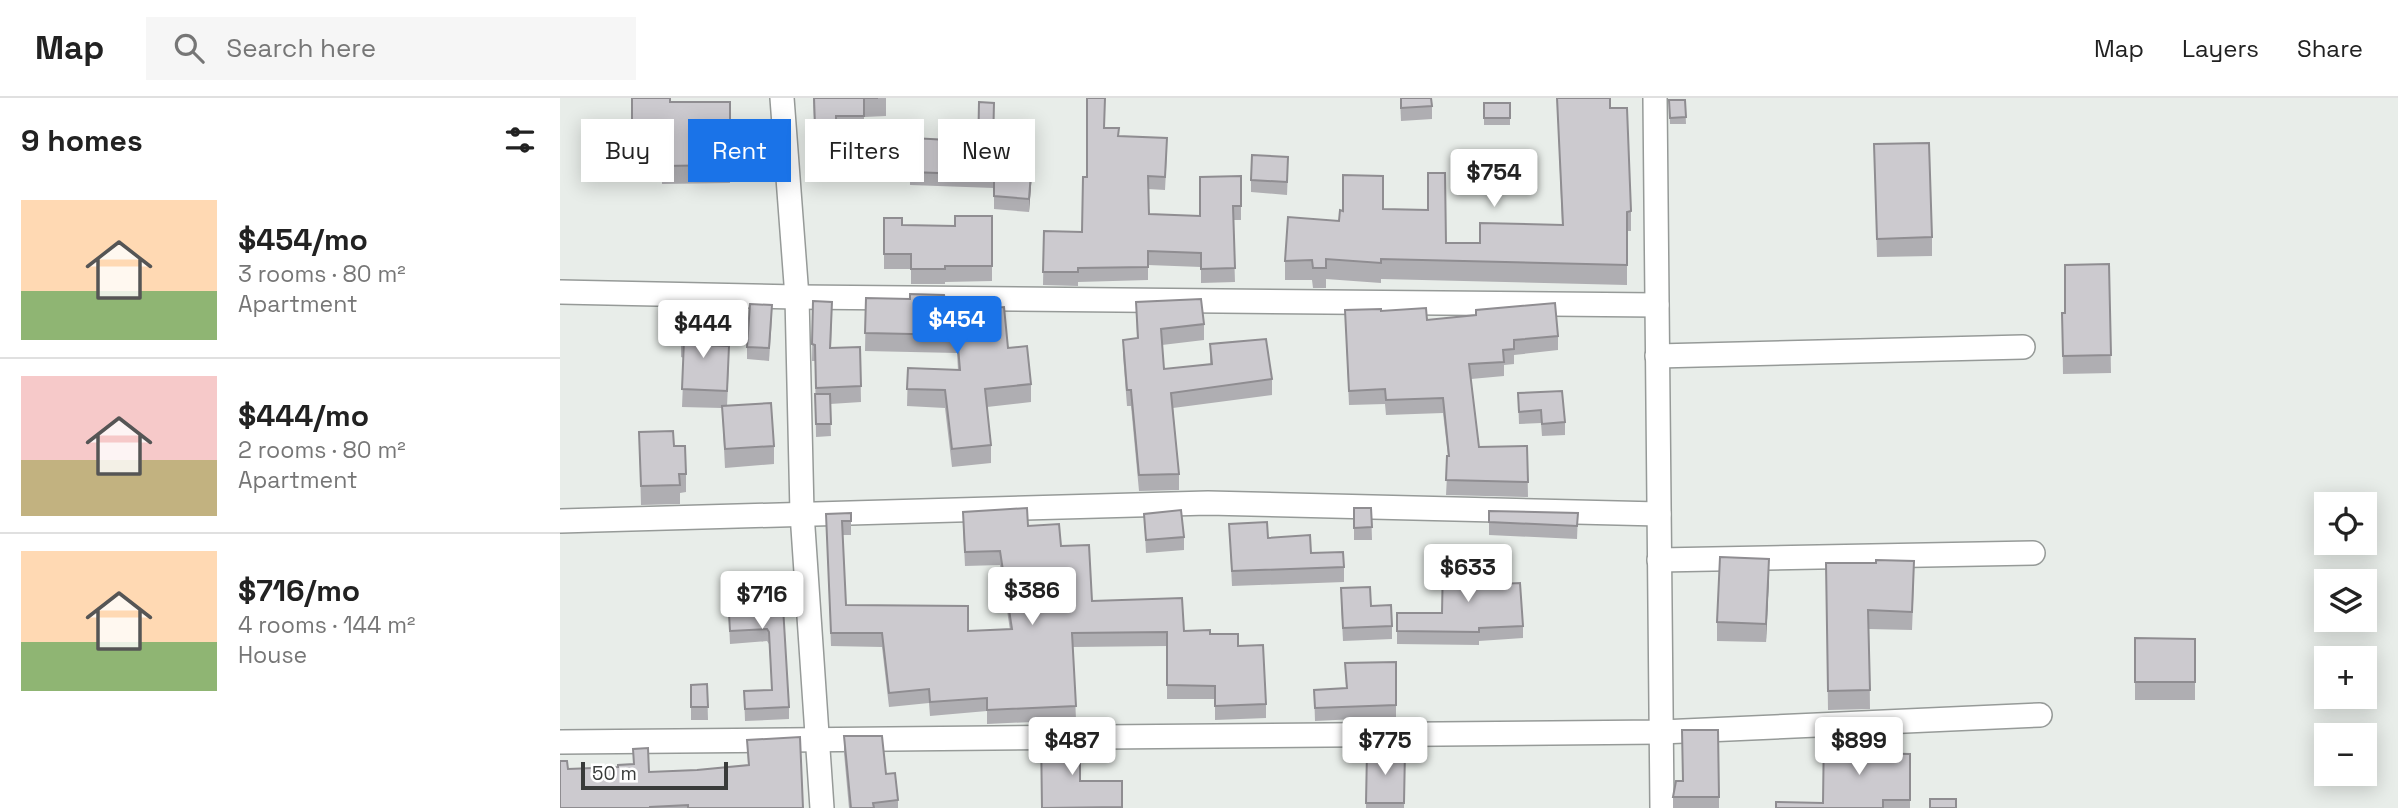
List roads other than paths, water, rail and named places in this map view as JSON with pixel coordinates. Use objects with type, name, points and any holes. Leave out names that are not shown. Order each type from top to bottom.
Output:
[{"type":"street","points":[[782,98],[797,297],[802,513],[821,808]]},
{"type":"street","points":[[1655,98],[1662,808]]},
{"type":"street","points":[[560,292],[797,297],[1657,305]]},
{"type":"street","points":[[1657,356],[2023,347]]},
{"type":"street","points":[[560,521],[1208,503],[1659,514]]},
{"type":"street","points":[[1659,560],[2033,553]]},
{"type":"street","points":[[560,742],[1661,732],[2040,715]]}]
